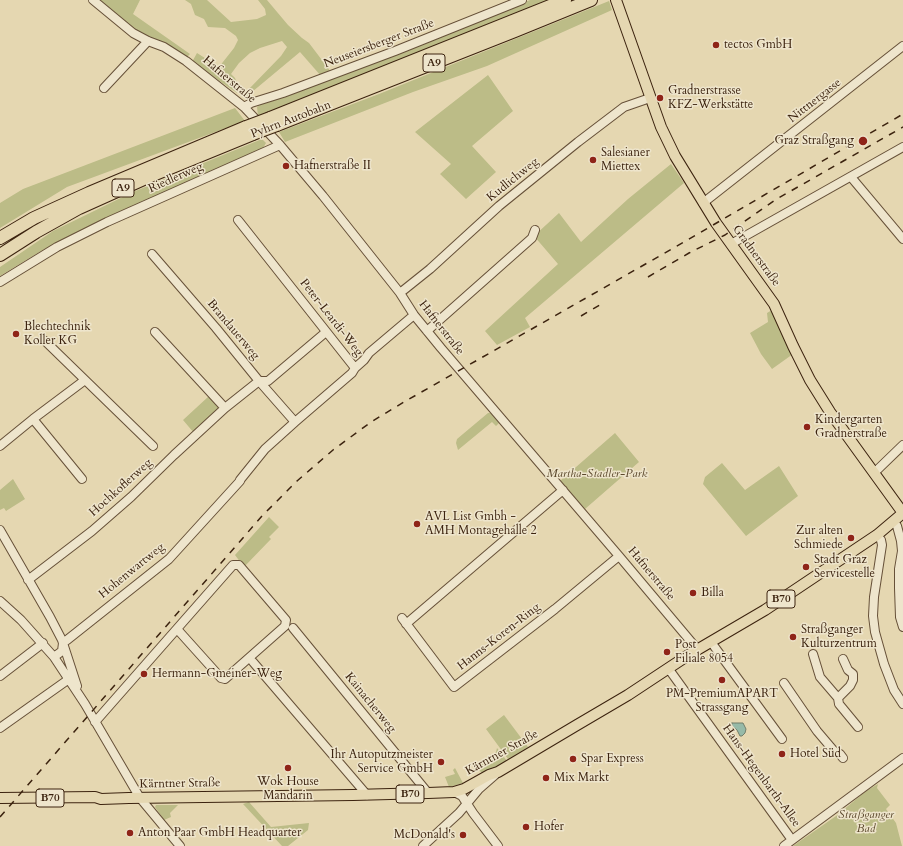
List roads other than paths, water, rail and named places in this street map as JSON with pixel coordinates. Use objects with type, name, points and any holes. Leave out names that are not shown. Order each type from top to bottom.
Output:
[{"type":"highway","name":"Pyhrn Autobahn","points":[[0,255],[36,232],[79,208],[250,131],[565,0]]},
{"type":"highway","name":"Pyhrn Autobahn","points":[[274,121],[516,31],[591,0]]},
{"type":"highway","name":"Pyhrn Autobahn","points":[[0,238],[34,218],[151,166],[250,131]]},
{"type":"highway","points":[[0,245],[66,204]]},
{"type":"main road","name":"Gradnerstraße","points":[[616,0],[642,71],[650,98],[661,127],[675,156],[703,203],[774,304],[793,346],[830,412],[903,513]]},
{"type":"main road","name":"Kärntner Straße","points":[[0,798],[366,795],[454,792],[464,789],[489,775],[498,772],[628,695],[668,668],[771,606],[877,535],[903,513]]},
{"type":"street","name":"Hafnerstraße","points":[[93,0],[133,33],[164,47],[186,61],[244,107],[280,145],[323,196],[400,293],[414,315],[427,331],[698,650]]},
{"type":"street","name":"Neuseiersberger Straße","points":[[244,107],[251,102],[283,93],[388,54],[522,0]]},
{"type":"street","points":[[104,88],[148,41]]},
{"type":"street","name":"Nittnergasse","points":[[703,203],[903,46]]},
{"type":"street","name":"Kudlichweg","points":[[400,293],[430,269],[499,206],[578,142],[624,107],[650,98]]},
{"type":"street","name":"Riedlerweg","points":[[0,282],[57,246],[107,222],[280,145]]},
{"type":"street","points":[[731,244],[903,147]]},
{"type":"street","points":[[851,177],[903,239]]},
{"type":"street","name":"Peter-Leardi-Weg","points":[[238,220],[355,368],[369,353],[414,315]]},
{"type":"street","points":[[427,331],[532,238],[535,230]]},
{"type":"street","name":"Brandauerweg","points":[[152,254],[294,422]]},
{"type":"street","points":[[154,332],[225,408]]},
{"type":"street","name":"Hochkoflerweg","points":[[28,580],[92,531],[131,497],[225,408],[260,381],[268,381],[326,332]]},
{"type":"street","points":[[45,341],[153,446]]},
{"type":"street","points":[[294,422],[352,374],[355,368]]},
{"type":"street","points":[[0,446],[85,380]]},
{"type":"street","points":[[33,419],[82,479]]},
{"type":"street","name":"Hohenwartweg","points":[[54,657],[62,651],[63,643],[168,558],[240,480],[265,449],[294,422]]},
{"type":"street","points":[[874,472],[903,445]]},
{"type":"street","name":"Hanns-Koren-Ring","points":[[563,490],[404,621],[454,687],[555,609],[619,556]]},
{"type":"street","points":[[893,521],[897,526],[902,551],[899,569],[899,588],[900,617],[903,627]]},
{"type":"street","points":[[0,530],[50,617],[63,643],[76,684],[76,690]]},
{"type":"street","points":[[877,535],[881,540],[882,545],[874,597],[875,632],[884,664],[894,690],[903,704]]},
{"type":"street","points":[[95,722],[233,565],[239,565],[286,620],[285,626],[225,679],[221,678],[177,629]]},
{"type":"street","points":[[0,601],[21,620],[54,657],[76,690],[140,798],[180,846]]},
{"type":"street","name":"Kainacherweg","points":[[293,628],[428,793]]},
{"type":"street","points":[[711,642],[782,739]]},
{"type":"street","points":[[0,676],[43,643]]},
{"type":"street","points":[[813,654],[820,677],[838,698],[839,704],[858,727]]},
{"type":"street","points":[[838,698],[850,686],[853,680],[853,674],[848,670],[843,659]]},
{"type":"street","points":[[253,662],[366,795]]},
{"type":"street","name":"Hans-Hegenbarth-Allee","points":[[668,668],[792,840]]},
{"type":"street","points":[[0,728],[69,679]]},
{"type":"street","points":[[784,683],[818,731],[834,751],[840,754],[843,758]]},
{"type":"street","points":[[784,846],[903,758]]},
{"type":"street","points":[[423,846],[460,813],[479,789],[498,772]]},
{"type":"street","points":[[454,792],[462,796],[472,813],[498,846]]},
{"type":"railway","points":[[0,817],[262,516],[297,481],[333,450],[371,422],[404,402],[684,242],[903,114]]},
{"type":"railway","points":[[648,277],[689,253],[725,235],[775,200],[903,127]]},
{"type":"railway","points":[[581,316],[605,302]]},
{"type":"place","name":"tectos GmbH","points":[[716,45]]},
{"type":"place","name":"Gradnerstrasse KFZ-Werkstätte","points":[[660,98]]},
{"type":"place","name":"Graz Straßgang","points":[[863,141]]},
{"type":"place","name":"Salesianer Miettex","points":[[593,160]]},
{"type":"place","name":"Hafnerstraße II","points":[[286,166]]},
{"type":"place","name":"Blechtechnik Koller KG","points":[[16,334]]},
{"type":"place","name":"Kindergarten Gradnerstraße","points":[[807,427]]},
{"type":"place","name":"AVL List Gmbh - AMH Montagehalle 2","points":[[417,524]]},
{"type":"place","name":"Zur alten Schmiede","points":[[851,538]]},
{"type":"place","name":"Stadt Graz Servicestelle","points":[[806,567]]},
{"type":"place","name":"Billa","points":[[693,593]]},
{"type":"place","name":"Straßganger Kulturzentrum","points":[[793,637]]},
{"type":"place","name":"Post Filiale 8054","points":[[667,652]]},
{"type":"place","name":"Hermann-Gmeiner-Weg","points":[[144,674]]},
{"type":"place","name":"PM-PremiumAPART Strassgang","points":[[722,680]]},
{"type":"place","name":"Hotel Süd","points":[[782,754]]},
{"type":"place","name":"Spar Express","points":[[573,759]]},
{"type":"place","name":"Ihr Autoputzmeister Service GmbH","points":[[441,762]]},
{"type":"place","name":"Wok House Mandarin","points":[[288,768]]},
{"type":"place","name":"Mix Markt","points":[[546,778]]},
{"type":"place","name":"Hofer","points":[[526,827]]},
{"type":"place","name":"Anton Paar GmbH Headquarter","points":[[130,833]]},
{"type":"place","name":"McDonald's","points":[[463,835]]},
{"type":"park label","name":"Martha-Stadler-Park","points":[[597,474]]},
{"type":"park label","name":"Straßganger Bad","points":[[866,822]]}]
